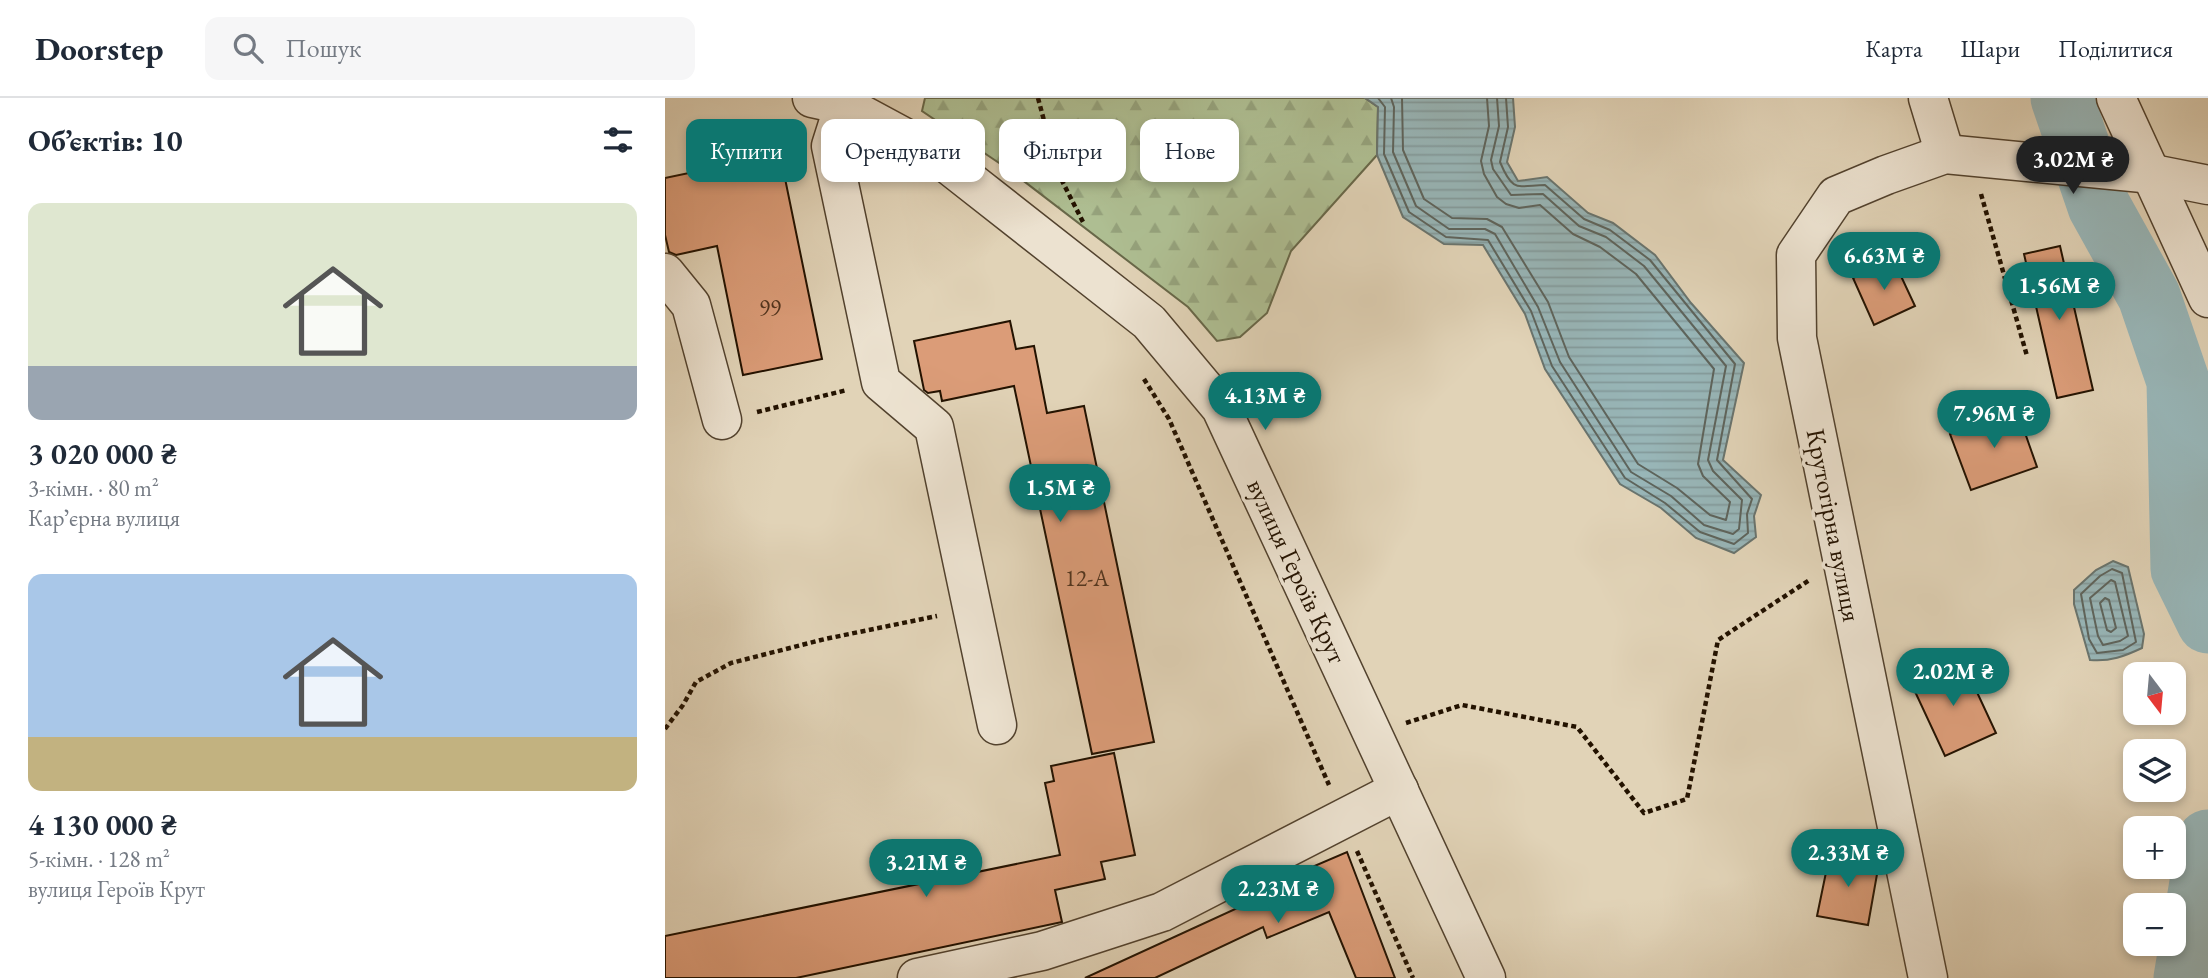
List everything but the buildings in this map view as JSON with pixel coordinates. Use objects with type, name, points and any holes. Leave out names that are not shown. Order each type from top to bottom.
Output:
[{"type":"street","points":[[1928,98],[1945,154],[2154,174],[2208,185]]},
{"type":"street","points":[[2116,98],[2154,174],[2208,298]]},
{"type":"street","points":[[828,101],[831,146],[881,382],[934,427],[997,725]]},
{"type":"street","name":"вулиця Героїв Крут","points":[[828,101],[945,162],[1149,322],[1221,408],[1486,978]]},
{"type":"street","name":"Крутогірна вулиця","points":[[1928,978],[1797,338],[1796,255],[1836,196],[1945,154]]},
{"type":"street","points":[[665,273],[691,305],[722,420]]},
{"type":"street","points":[[917,978],[1042,951],[1162,912],[1399,790]]},
{"type":"path","points":[[1038,98],[1058,173],[1088,231]]},
{"type":"path","points":[[1945,154],[1982,195],[2027,356]]},
{"type":"path","points":[[1141,373],[1169,419],[1413,978]]},
{"type":"path","points":[[722,420],[881,382]]},
{"type":"path","points":[[1373,734],[1462,705],[1577,727],[1644,813],[1687,799],[1719,640],[1841,559]]},
{"type":"path","points":[[665,729],[684,705],[696,681],[731,663],[825,639],[972,608]]},
{"type":"green space","points":[[925,98],[1365,98],[1378,107],[1377,155],[1291,251],[1267,313],[1240,337],[1217,341],[1188,307],[1025,182],[1126,182],[1126,119],[999,119],[999,163],[985,153],[985,119],[934,119],[922,111]]},
{"type":"water","points":[[1365,98],[1513,98],[1515,127],[1507,162],[1518,181],[1547,177],[1588,213],[1613,223],[1655,255],[1691,303],[1744,363],[1723,460],[1761,495],[1754,516],[1756,537],[1734,553],[1696,538],[1661,508],[1620,484],[1545,369],[1525,314],[1483,245],[1444,244],[1403,217],[1377,155],[1378,107]]},
{"type":"water","points":[[2113,561],[2128,567],[2144,634],[2142,648],[2117,658],[2090,660],[2074,604],[2074,590],[2096,570]]},
{"type":"waterway","points":[[2062,98],[2099,206],[2149,296],[2178,381],[2182,569],[2208,622]]},
{"type":"waterway","points":[[2185,978],[2208,841]]}]
